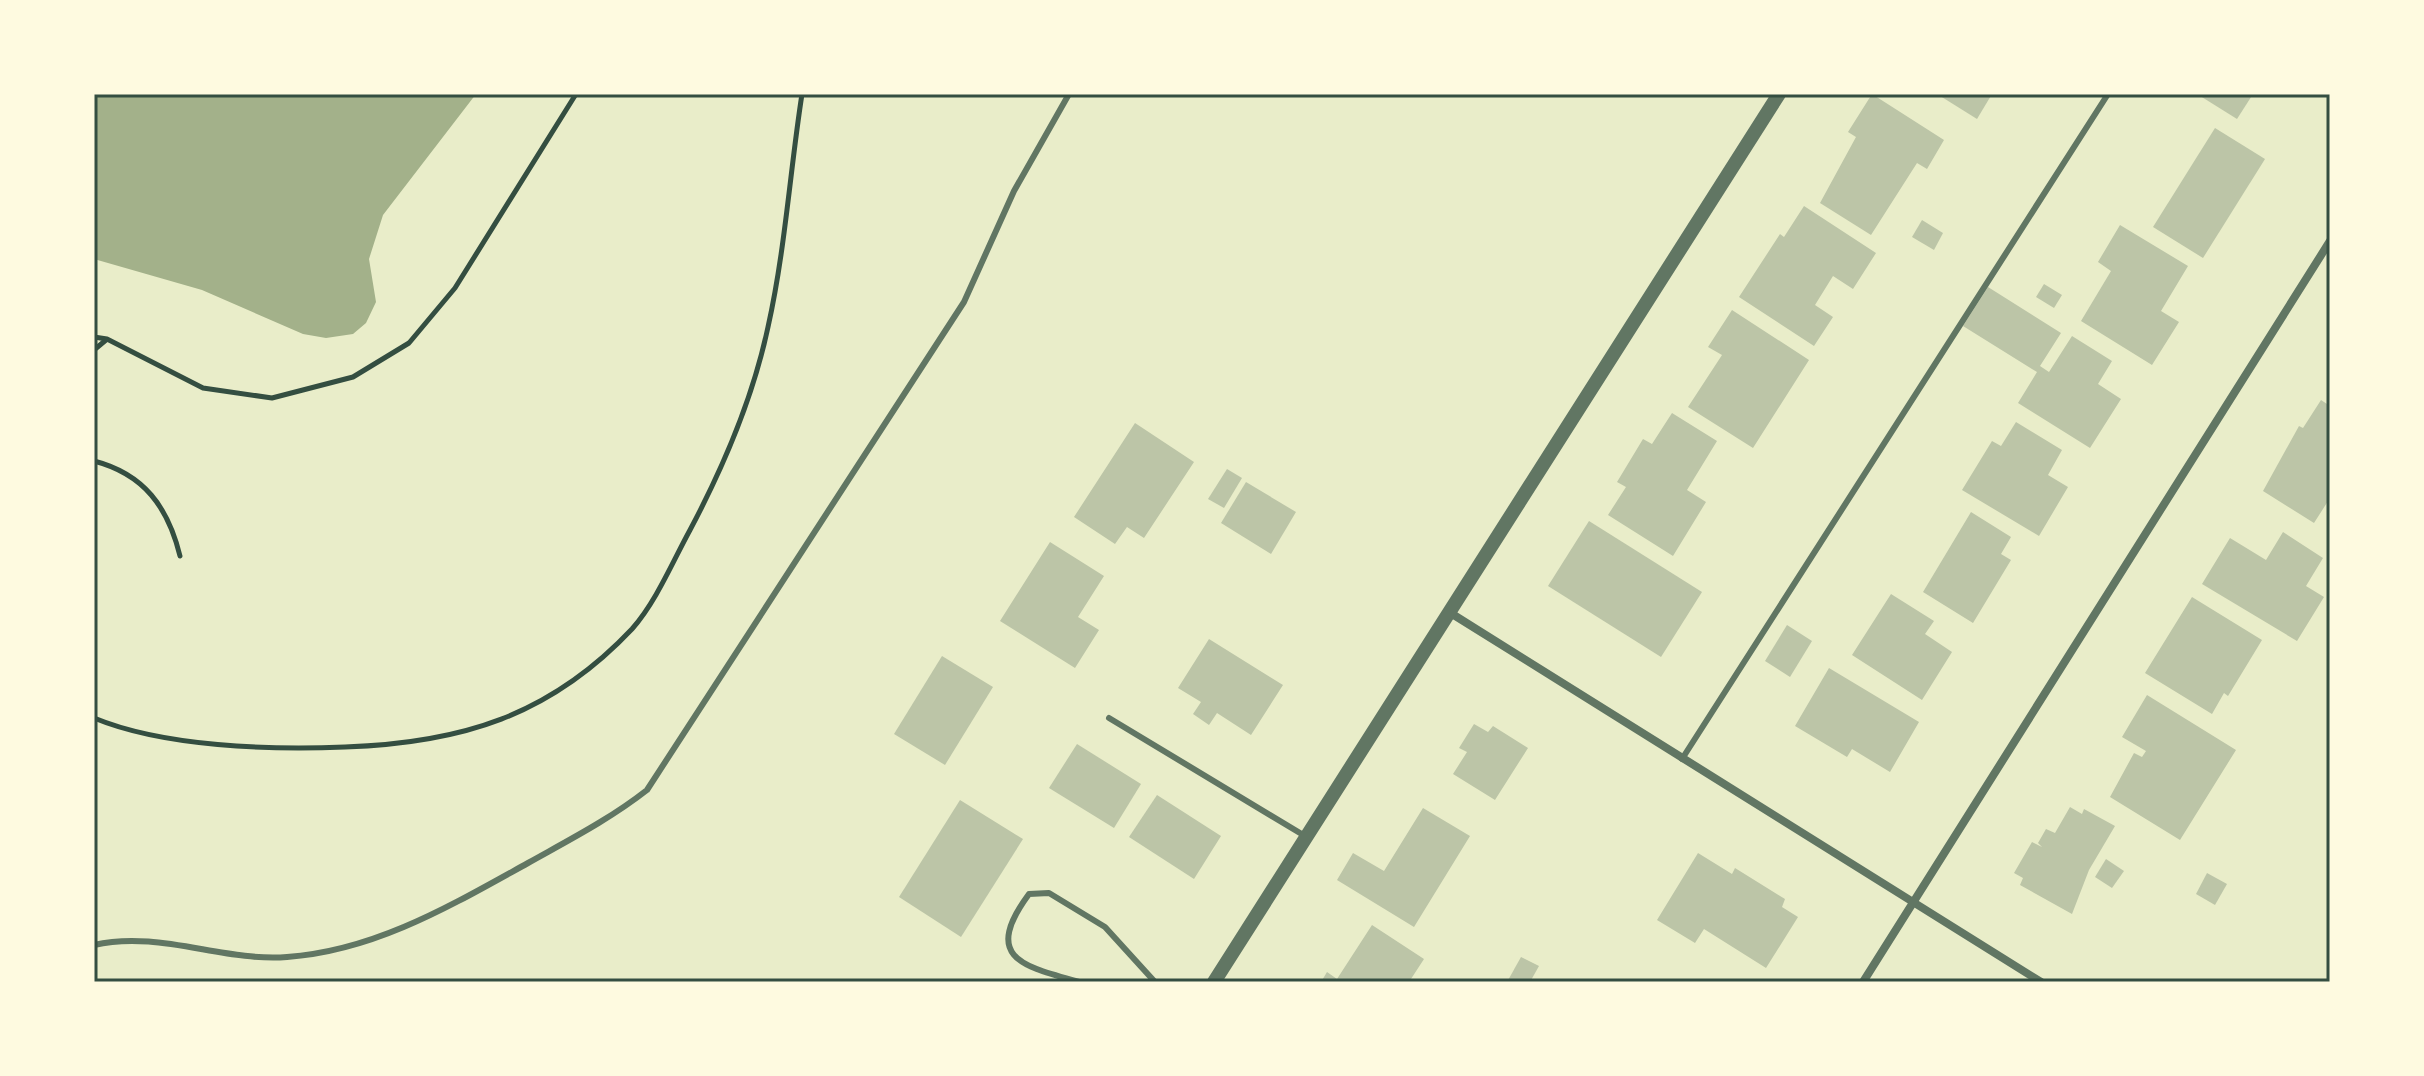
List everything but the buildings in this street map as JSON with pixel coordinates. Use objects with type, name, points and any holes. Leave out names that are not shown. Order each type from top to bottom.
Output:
[{"type":"street","points":[[1214,982],[1779,94]]},
{"type":"street","points":[[1863,982],[2330,241]]},
{"type":"street","points":[[1449,612],[2041,982]]},
{"type":"lane","points":[[94,945],[165,943],[285,957],[371,940],[430,916],[617,813],[647,790],[964,302],[1014,191],[1069,94]]},
{"type":"lane","points":[[1682,759],[2108,94]]},
{"type":"lane","points":[[1109,718],[1306,837]]},
{"type":"lane","points":[[1079,982],[1030,968],[1016,959],[1009,946],[1007,932],[1029,894],[1049,893],[1105,927],[1155,982]]},
{"type":"path","points":[[94,337],[107,339],[203,388],[272,398],[353,377],[409,343],[455,288],[576,94]]},
{"type":"path","points":[[94,718],[138,731],[219,744],[305,749],[433,740],[484,728],[536,704],[592,664],[633,627],[708,495],[733,441],[768,327],[802,94]]},
{"type":"path","points":[[94,350],[107,339]]},
{"type":"path","points":[[94,461],[135,478],[153,495],[167,515],[180,556]]},
{"type":"shaded area","points":[[94,94],[476,94],[383,215],[369,259],[376,302],[366,323],[353,334],[326,338],[303,334],[202,290],[94,259]]}]
